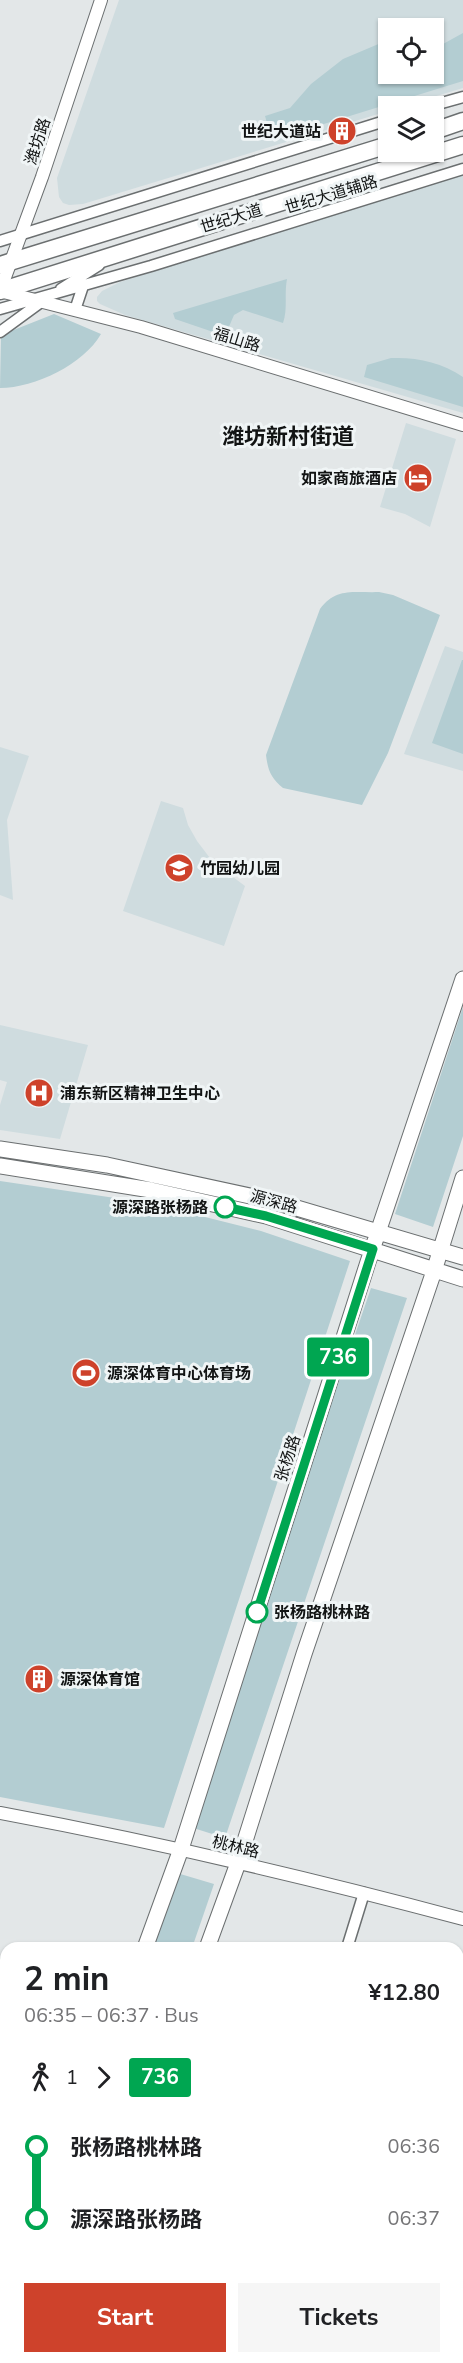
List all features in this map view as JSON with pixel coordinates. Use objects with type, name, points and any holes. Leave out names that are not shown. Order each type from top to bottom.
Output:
[{"type":"main road","points":[[444,127],[463,121]]},
{"type":"main road","name":"世纪大道","points":[[0,291],[463,145]]},
{"type":"main road","name":"世纪大道","points":[[5,264],[378,148]]},
{"type":"main road","name":"张杨路","points":[[147,1942],[181,1849],[373,1249],[463,979]]},
{"type":"main road","name":"源深路","points":[[0,1149],[149,1174],[273,1201],[463,1257]]},
{"type":"main road","name":"源深路","points":[[0,1166],[151,1190],[266,1216],[463,1279]]},
{"type":"main road","points":[[209,1942],[238,1863],[303,1654],[331,1578],[441,1251],[463,1178]]},
{"type":"street","name":"潍坊路","points":[[0,291],[5,264],[22,233],[101,0]]},
{"type":"street","points":[[444,102],[463,97]]},
{"type":"street","points":[[0,241],[378,123]]},
{"type":"street","name":"世纪大道辅路","points":[[0,309],[42,299],[463,169]]},
{"type":"street","points":[[0,332],[42,299],[119,252]]},
{"type":"street","points":[[75,310],[83,286]]},
{"type":"street","name":"福山路","points":[[0,291],[42,299],[141,327],[463,425]]},
{"type":"street","name":"桃林路","points":[[0,1813],[181,1849],[463,1919]]},
{"type":"street","points":[[349,1942],[364,1893]]},
{"type":"shaded area","points":[[119,0],[463,0],[463,88],[436,96],[378,96],[378,114],[83,204],[69,205],[63,203],[59,197],[57,178]]},
{"type":"shaded area","points":[[463,33],[463,81],[414,96],[378,96],[378,107],[272,140],[265,116],[290,108],[311,84],[343,59],[378,44],[378,84],[444,84],[444,43]]},
{"type":"shaded area","points":[[463,174],[463,413],[125,315],[97,301],[102,291],[120,282]]},
{"type":"shaded area","points":[[287,279],[283,323],[243,310],[234,315],[225,336],[175,319],[173,313]]},
{"type":"shaded area","points":[[54,314],[101,334],[83,355],[57,372],[28,384],[0,388],[1,335]]},
{"type":"shaded area","points":[[391,358],[428,361],[463,377],[463,407],[364,377],[367,365]]},
{"type":"shaded area","points":[[406,423],[456,439],[430,527],[405,514],[380,507]]},
{"type":"shaded area","points":[[379,592],[393,595],[440,615],[388,753],[362,805],[283,788],[271,774],[266,755],[320,609],[332,597],[339,594]]},
{"type":"shaded area","points":[[445,646],[463,652],[463,771],[404,754]]},
{"type":"shaded area","points":[[463,660],[463,754],[432,743]]},
{"type":"shaded area","points":[[0,747],[29,756],[7,820],[13,900],[0,895]]},
{"type":"shaded area","name":"竹园幼儿园","points":[[161,801],[183,808],[188,825],[213,862],[245,886],[224,946],[123,911]]},
{"type":"shaded area","points":[[463,1007],[463,1136],[433,1227],[395,1214]]},
{"type":"shaded area","name":"浦东新区精神卫生中心","points":[[0,1025],[88,1045],[60,1139],[0,1130],[0,1105],[7,1082],[0,1080]]},
{"type":"shaded area","points":[[0,1181],[149,1203],[261,1231],[350,1261],[164,1828],[0,1797]]},
{"type":"shaded area","points":[[371,1288],[407,1298],[225,1838],[187,1826]]},
{"type":"shaded area","points":[[177,1873],[214,1884],[194,1942],[153,1942]]},
{"type":"bus line","name":"736","points":[[225,1207],[266,1216],[373,1249],[257,1612]]},
{"type":"place","name":"世纪大道站","points":[[342,131]]},
{"type":"place","name":"如家商旅酒店","points":[[418,478]]},
{"type":"place","name":"竹园幼儿园","points":[[179,868]]},
{"type":"place","name":"浦东新区精神卫生中心","points":[[39,1093]]},
{"type":"place","name":"源深路张杨路","points":[[225,1207]]},
{"type":"place","name":"源深体育中心体育场","points":[[86,1373]]},
{"type":"place","name":"张杨路桃林路","points":[[257,1612]]},
{"type":"place","name":"源深体育馆","points":[[39,1679]]},
{"type":"district","name":"潍坊新村街道","points":[[288,436]]}]
